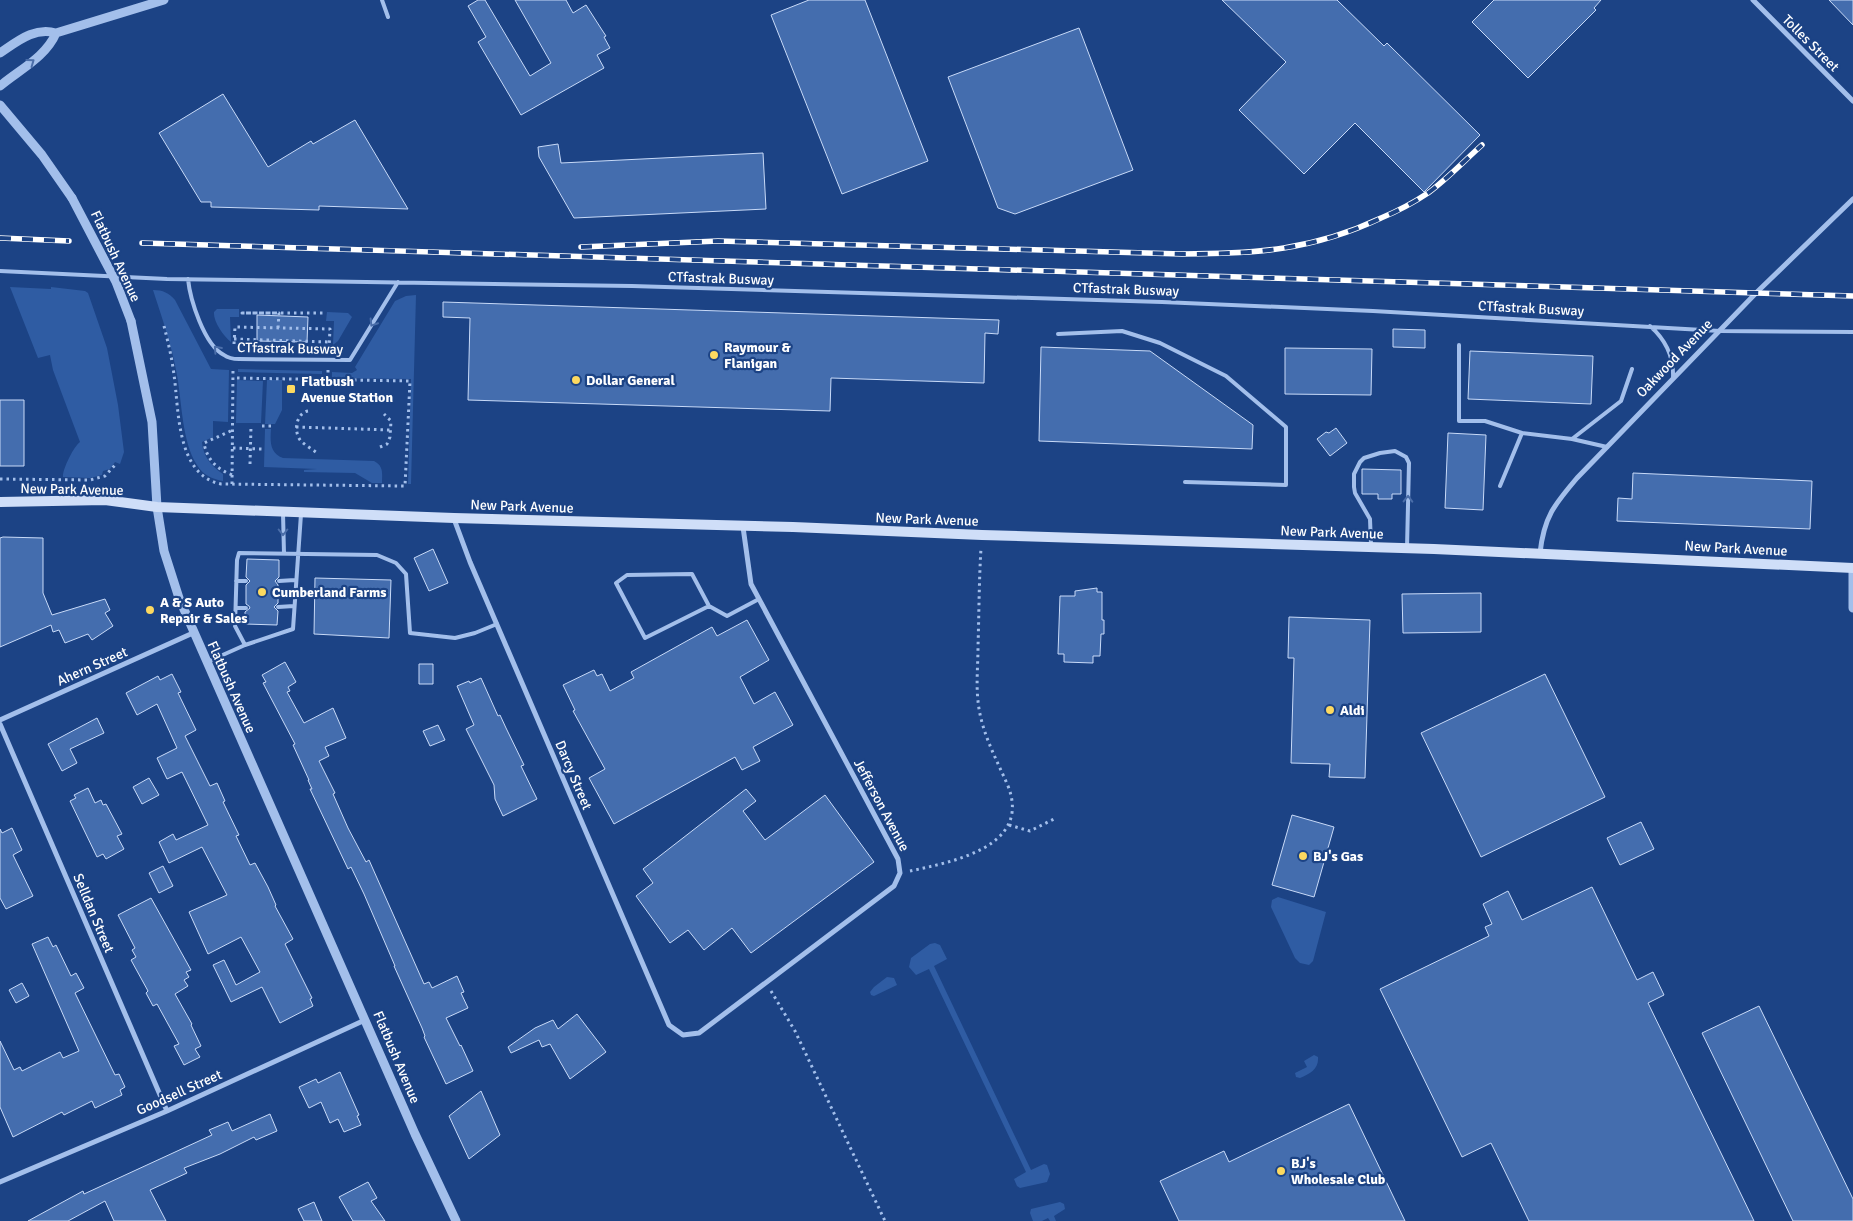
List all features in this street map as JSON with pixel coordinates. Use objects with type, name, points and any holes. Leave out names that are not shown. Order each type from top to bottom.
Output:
[{"type":"main road","name":"New Park Avenue","points":[[0,502],[105,500],[156,506],[454,518],[793,527],[982,535],[1408,548],[1853,568]]},
{"type":"street","points":[[0,53],[35,32],[46,30],[56,33],[164,0]]},
{"type":"street","name":"Tolles Street","points":[[1753,0],[1853,101]]},
{"type":"street","points":[[0,86],[46,51],[56,33]]},
{"type":"street","name":"Flatbush Avenue","points":[[0,106],[42,155],[72,198],[116,282],[131,321],[152,422],[156,506],[164,551],[179,598],[454,1220]]},
{"type":"street","name":"Oakwood Avenue","points":[[1540,553],[1543,532],[1548,516],[1571,485],[1762,288],[1853,199]]},
{"type":"street","name":"Darcy Street","points":[[454,518],[470,562],[669,1025],[683,1035]]},
{"type":"street","name":"Jefferson Avenue","points":[[683,1035],[700,1033],[894,886],[900,873],[898,859],[751,584],[743,527]]},
{"type":"street","points":[[1853,568],[1853,608]]},
{"type":"street","name":"Ahern Street","points":[[0,722],[193,633]]},
{"type":"street","name":"Selldan Street","points":[[0,722],[167,1111]]},
{"type":"street","name":"Goodsell Street","points":[[0,1182],[167,1111],[366,1020]]},
{"type":"lane","points":[[382,0],[388,16]]},
{"type":"lane","name":"CTfastrak Busway","points":[[0,271],[188,279],[642,286],[1258,305],[1720,331],[1853,332]]},
{"type":"lane","name":"CTfastrak Busway","points":[[188,279],[196,312],[208,337],[219,352],[234,358],[269,359],[350,360],[398,282]]},
{"type":"lane","points":[[1650,326],[1666,344],[1672,362],[1673,379]]},
{"type":"lane","points":[[1058,334],[1122,331],[1160,343],[1226,376],[1286,427],[1286,485],[1186,482]]},
{"type":"lane","points":[[1459,345],[1459,420],[1485,421],[1522,433],[1572,439],[1607,447]]},
{"type":"lane","points":[[1572,439],[1621,400],[1632,368]]},
{"type":"lane","points":[[1500,486],[1522,433]]},
{"type":"lane","points":[[1371,547],[1370,519],[1356,493],[1354,474],[1364,458],[1395,451],[1406,457],[1409,463],[1408,548]]},
{"type":"lane","points":[[283,511],[284,554]]},
{"type":"lane","points":[[206,662],[292,628],[301,512]]},
{"type":"lane","points":[[245,645],[235,626],[237,560],[240,553],[377,555],[396,563],[406,574],[410,634],[455,638],[497,624]]},
{"type":"lane","points":[[709,606],[645,638],[616,583],[627,575],[692,574],[709,606],[727,616],[759,599]]},
{"type":"lane","points":[[278,580],[296,580]]},
{"type":"lane","points":[[236,581],[246,581]]},
{"type":"lane","points":[[278,607],[294,606]]},
{"type":"lane","points":[[236,608],[246,608]]},
{"type":"path","points":[[278,328],[279,313],[242,312],[323,313]]},
{"type":"path","points":[[164,326],[174,373],[180,431],[191,462],[199,473],[207,479],[221,484],[405,486],[410,381],[233,378]]},
{"type":"path","points":[[234,344],[235,327],[330,329],[329,348]]},
{"type":"path","points":[[234,339],[329,342]]},
{"type":"path","points":[[232,484],[233,369]]},
{"type":"path","points":[[328,370],[328,380]]},
{"type":"path","points":[[308,411],[301,414],[298,420],[298,435],[301,441],[317,453]]},
{"type":"path","points":[[380,447],[389,441],[390,421],[384,414]]},
{"type":"path","points":[[250,426],[250,464]]},
{"type":"path","points":[[262,426],[270,426]]},
{"type":"path","points":[[297,427],[390,430]]},
{"type":"path","points":[[232,475],[219,469],[209,458],[204,443],[233,430]]},
{"type":"path","points":[[233,448],[262,449]]},
{"type":"path","points":[[0,479],[90,480],[104,476],[116,464]]},
{"type":"path","points":[[900,873],[962,858],[987,847],[1000,838],[1009,825],[1013,806],[1009,788],[987,740],[978,700],[979,571],[982,535]]},
{"type":"path","points":[[1009,825],[1030,831],[1054,819]]},
{"type":"path","points":[[766,982],[795,1031],[884,1221]]},
{"type":"shaded area","points":[[10,287],[51,289],[51,287],[88,293],[107,348],[118,405],[124,452],[120,464],[115,462],[110,469],[103,471],[102,475],[90,478],[63,477],[69,458],[80,442],[53,370],[50,355],[38,358]]},
{"type":"shaded area","points":[[153,290],[166,292],[175,300],[211,369],[229,370],[228,422],[213,421],[213,437],[202,442],[208,460],[223,474],[223,481],[205,474],[192,456],[185,434],[172,353]]},
{"type":"shaded area","points":[[416,295],[411,484],[408,484],[411,379],[332,378],[332,372],[352,373],[357,370],[355,367],[395,301],[406,296]]},
{"type":"shaded area","points":[[217,309],[239,309],[239,317],[230,317],[231,342],[217,324],[214,312]]},
{"type":"shaded area","points":[[327,312],[348,313],[352,317],[338,341],[333,345],[334,321],[326,321]]},
{"type":"shaded area","points":[[238,369],[322,371],[322,374],[238,372]]},
{"type":"shaded area","points":[[237,380],[263,381],[261,423],[236,423]]},
{"type":"shaded area","points":[[267,380],[282,380],[282,410],[275,424],[265,424]]},
{"type":"shaded area","points":[[265,429],[271,429],[273,450],[283,458],[374,461],[381,468],[382,483],[372,483],[355,473],[304,472],[304,470],[317,469],[264,467]]},
{"type":"shaded area","points":[[1278,897],[1326,912],[1313,961],[1309,965],[1300,963],[1295,958],[1271,907],[1272,900]]},
{"type":"shaded area","points":[[930,944],[940,945],[947,959],[934,966],[1031,1170],[1044,1164],[1047,1165],[1050,1174],[1047,1182],[1020,1188],[1017,1186],[1014,1179],[1026,1172],[929,969],[916,975],[909,967],[911,958]]},
{"type":"shaded area","points":[[887,977],[894,978],[897,985],[874,996],[871,995],[870,992],[874,987]]},
{"type":"shaded area","points":[[1314,1055],[1318,1057],[1315,1068],[1300,1078],[1296,1077],[1295,1073],[1307,1067],[1304,1061]]},
{"type":"shaded area","points":[[1060,1202],[1064,1204],[1065,1209],[1054,1216],[1056,1221],[1050,1221],[1048,1218],[1042,1221],[1033,1221],[1030,1213],[1031,1209]]},
{"type":"building","points":[[478,0],[485,0],[530,76],[551,63],[515,0],[566,0],[573,13],[586,5],[606,36],[604,37],[610,48],[597,55],[604,68],[521,115],[478,42],[486,37],[468,6]]},
{"type":"building","points":[[809,0],[865,0],[928,161],[842,194],[771,15]]},
{"type":"building","points":[[1222,0],[1337,0],[1384,46],[1387,43],[1480,135],[1424,192],[1355,123],[1304,174],[1239,110],[1286,62]]},
{"type":"building","points":[[1494,0],[1601,0],[1594,8],[1596,10],[1528,78],[1472,22]]},
{"type":"building","points":[[1829,0],[1853,0],[1853,25]]},
{"type":"building","points":[[1079,28],[1133,170],[1015,214],[998,208],[948,77]]},
{"type":"building","points":[[223,94],[268,167],[311,141],[313,144],[355,120],[408,209],[319,206],[319,210],[211,207],[211,202],[201,202],[159,133]]},
{"type":"building","points":[[558,144],[561,163],[763,153],[766,209],[574,218],[539,157],[538,147]]},
{"type":"building","points":[[443,302],[999,320],[998,334],[985,333],[984,383],[831,378],[830,411],[468,400],[470,318],[443,317]]},
{"type":"building","points":[[257,315],[308,317],[307,342],[257,341]]},
{"type":"building","points":[[1393,329],[1425,330],[1425,348],[1393,347]]},
{"type":"building","points":[[1041,347],[1150,351],[1253,425],[1252,449],[1039,441]]},
{"type":"building","points":[[1285,348],[1372,349],[1371,395],[1285,394]]},
{"type":"building","points":[[1470,351],[1593,356],[1591,404],[1468,399]]},
{"type":"building","points":[[0,400],[24,400],[24,466],[0,466]]},
{"type":"building","points":[[1336,428],[1347,443],[1330,456],[1317,439],[1326,432],[1329,433]]},
{"type":"building","points":[[1448,433],[1486,435],[1483,510],[1445,508]]},
{"type":"building","points":[[1362,469],[1401,470],[1401,494],[1392,494],[1392,499],[1378,499],[1378,494],[1362,494]]},
{"type":"building","points":[[1633,473],[1812,481],[1810,529],[1617,521],[1618,498],[1632,499]]},
{"type":"building","points":[[0,538],[43,538],[43,593],[52,615],[105,599],[110,610],[105,613],[113,626],[92,640],[88,634],[65,643],[59,630],[53,632],[51,625],[0,647]]},
{"type":"building","points":[[433,549],[448,583],[429,591],[414,558]]},
{"type":"building","points":[[247,559],[279,560],[279,577],[275,581],[278,585],[278,603],[274,607],[278,611],[277,625],[245,624],[245,612],[250,608],[246,604],[246,585],[250,581],[246,577]]},
{"type":"building","points":[[315,578],[391,580],[389,638],[314,634]]},
{"type":"building","points":[[1097,588],[1097,592],[1102,592],[1102,620],[1104,620],[1104,634],[1101,634],[1100,656],[1093,656],[1093,663],[1064,662],[1064,654],[1058,654],[1060,596],[1075,596],[1075,591]]},
{"type":"building","points":[[1481,593],[1481,632],[1403,633],[1402,594]]},
{"type":"building","name":"Aldi","points":[[1289,617],[1370,620],[1365,778],[1329,777],[1330,764],[1291,763],[1294,658],[1288,658]]},
{"type":"building","points":[[747,620],[769,660],[740,677],[754,704],[775,692],[793,725],[753,747],[760,761],[742,770],[735,757],[614,824],[589,778],[605,769],[573,711],[575,710],[563,685],[594,670],[597,676],[602,674],[610,691],[634,678],[631,672],[712,627],[717,636]]},
{"type":"building","points":[[285,662],[296,682],[288,687],[290,691],[287,692],[304,723],[333,708],[346,738],[325,747],[329,756],[319,761],[335,793],[333,794],[348,828],[366,862],[369,860],[424,984],[429,982],[432,988],[457,976],[464,992],[461,993],[468,1008],[446,1018],[473,1071],[446,1084],[424,1037],[422,1028],[364,894],[351,867],[348,869],[310,789],[312,789],[309,780],[293,745],[295,744],[263,683],[266,682],[262,675]]},
{"type":"building","points":[[419,664],[433,664],[433,684],[419,684]]},
{"type":"building","points":[[172,674],[181,692],[178,693],[196,730],[185,736],[210,786],[217,783],[225,801],[223,802],[239,835],[236,836],[250,865],[255,863],[268,887],[275,906],[293,939],[285,944],[312,998],[310,999],[313,1006],[280,1023],[262,987],[231,1002],[213,965],[224,960],[236,985],[260,972],[241,937],[208,954],[189,912],[227,895],[202,847],[169,863],[159,842],[173,834],[176,840],[208,825],[182,772],[167,779],[157,758],[177,748],[157,704],[137,715],[126,693],[158,676],[160,680]]},
{"type":"building","points":[[1545,674],[1605,797],[1481,857],[1421,733]]},
{"type":"building","points":[[481,678],[498,716],[500,715],[524,765],[521,766],[537,799],[503,816],[495,799],[494,785],[466,729],[474,725],[457,686]]},
{"type":"building","points":[[97,718],[104,733],[70,749],[77,763],[62,771],[48,744]]},
{"type":"building","points":[[438,725],[445,740],[430,746],[423,731]]},
{"type":"building","points":[[149,778],[159,795],[142,804],[133,787]]},
{"type":"building","points":[[88,788],[95,803],[101,800],[103,805],[106,804],[122,834],[117,836],[124,849],[106,859],[103,854],[97,857],[70,801],[76,798],[74,795]]},
{"type":"building","points":[[746,789],[756,801],[743,811],[765,840],[825,795],[874,862],[751,953],[732,928],[704,950],[688,930],[670,943],[636,896],[653,883],[643,869]]},
{"type":"building","name":"BJ's Gas","points":[[1292,815],[1334,827],[1314,897],[1272,885]]},
{"type":"building","points":[[1641,822],[1654,849],[1620,865],[1607,838]]},
{"type":"building","points":[[12,828],[22,850],[13,855],[33,896],[6,909],[0,898],[0,829],[2,833]]},
{"type":"building","points":[[163,866],[173,886],[159,893],[149,873]]},
{"type":"building","points":[[1592,887],[1637,980],[1653,972],[1664,995],[1648,1003],[1754,1221],[1529,1221],[1491,1143],[1462,1157],[1380,989],[1489,936],[1485,927],[1492,924],[1483,904],[1508,891],[1522,920]]},
{"type":"building","points":[[151,898],[191,970],[186,972],[189,977],[184,980],[188,986],[175,994],[192,1024],[201,1046],[195,1049],[200,1057],[184,1065],[174,1046],[179,1044],[157,1004],[153,1006],[146,993],[148,991],[131,960],[136,957],[132,950],[135,948],[118,915]]},
{"type":"building","points":[[48,937],[53,947],[56,945],[71,976],[76,973],[84,988],[75,993],[115,1075],[119,1074],[125,1087],[120,1090],[122,1095],[95,1108],[92,1101],[64,1115],[62,1112],[13,1137],[0,1107],[0,1041],[14,1070],[20,1067],[22,1071],[60,1052],[63,1058],[79,1051],[32,944]]},
{"type":"building","points":[[22,983],[29,996],[16,1003],[9,990]]},
{"type":"building","points":[[1759,1006],[1853,1199],[1853,1221],[1793,1221],[1702,1033]]},
{"type":"building","points":[[577,1014],[606,1052],[570,1079],[550,1044],[542,1047],[539,1040],[511,1053],[508,1047],[535,1028],[553,1020],[558,1029]]},
{"type":"building","points":[[340,1072],[359,1115],[357,1116],[361,1125],[344,1132],[338,1119],[330,1123],[321,1102],[309,1108],[299,1087],[316,1079],[318,1083]]},
{"type":"building","points":[[481,1091],[500,1135],[469,1159],[449,1116]]},
{"type":"building","name":"BJ's Wholesale Club","points":[[1349,1104],[1405,1221],[1179,1221],[1160,1181],[1224,1151],[1229,1162]]},
{"type":"building","points":[[270,1114],[277,1131],[256,1140],[254,1137],[220,1154],[184,1168],[187,1173],[150,1190],[166,1221],[114,1221],[105,1201],[68,1221],[28,1221],[83,1191],[84,1194],[212,1135],[209,1130],[228,1122],[232,1131]]},
{"type":"building","points":[[368,1182],[377,1198],[371,1201],[385,1221],[353,1221],[339,1197]]},
{"type":"building","points":[[314,1202],[322,1221],[304,1221],[298,1209]]},
{"type":"railway","points":[[581,247],[718,241],[1182,254],[1260,251],[1284,248],[1332,237],[1393,213],[1428,193],[1482,145]]},
{"type":"railway","points":[[0,238],[69,241]]},
{"type":"railway","points":[[142,243],[1853,296]]},
{"type":"place","name":"Raymour & Flanigan","points":[[714,355]]},
{"type":"place","name":"Dollar General","points":[[576,380]]},
{"type":"place","name":"Flatbush Avenue Station","points":[[291,389]]},
{"type":"place","name":"Cumberland Farms","points":[[262,592]]},
{"type":"place","name":"A & S Auto Repair & Sales","points":[[150,610]]},
{"type":"place","name":"Aldi","points":[[1330,710]]},
{"type":"place","name":"BJ's Gas","points":[[1303,856]]},
{"type":"place","name":"BJ's Wholesale Club","points":[[1281,1171]]}]
